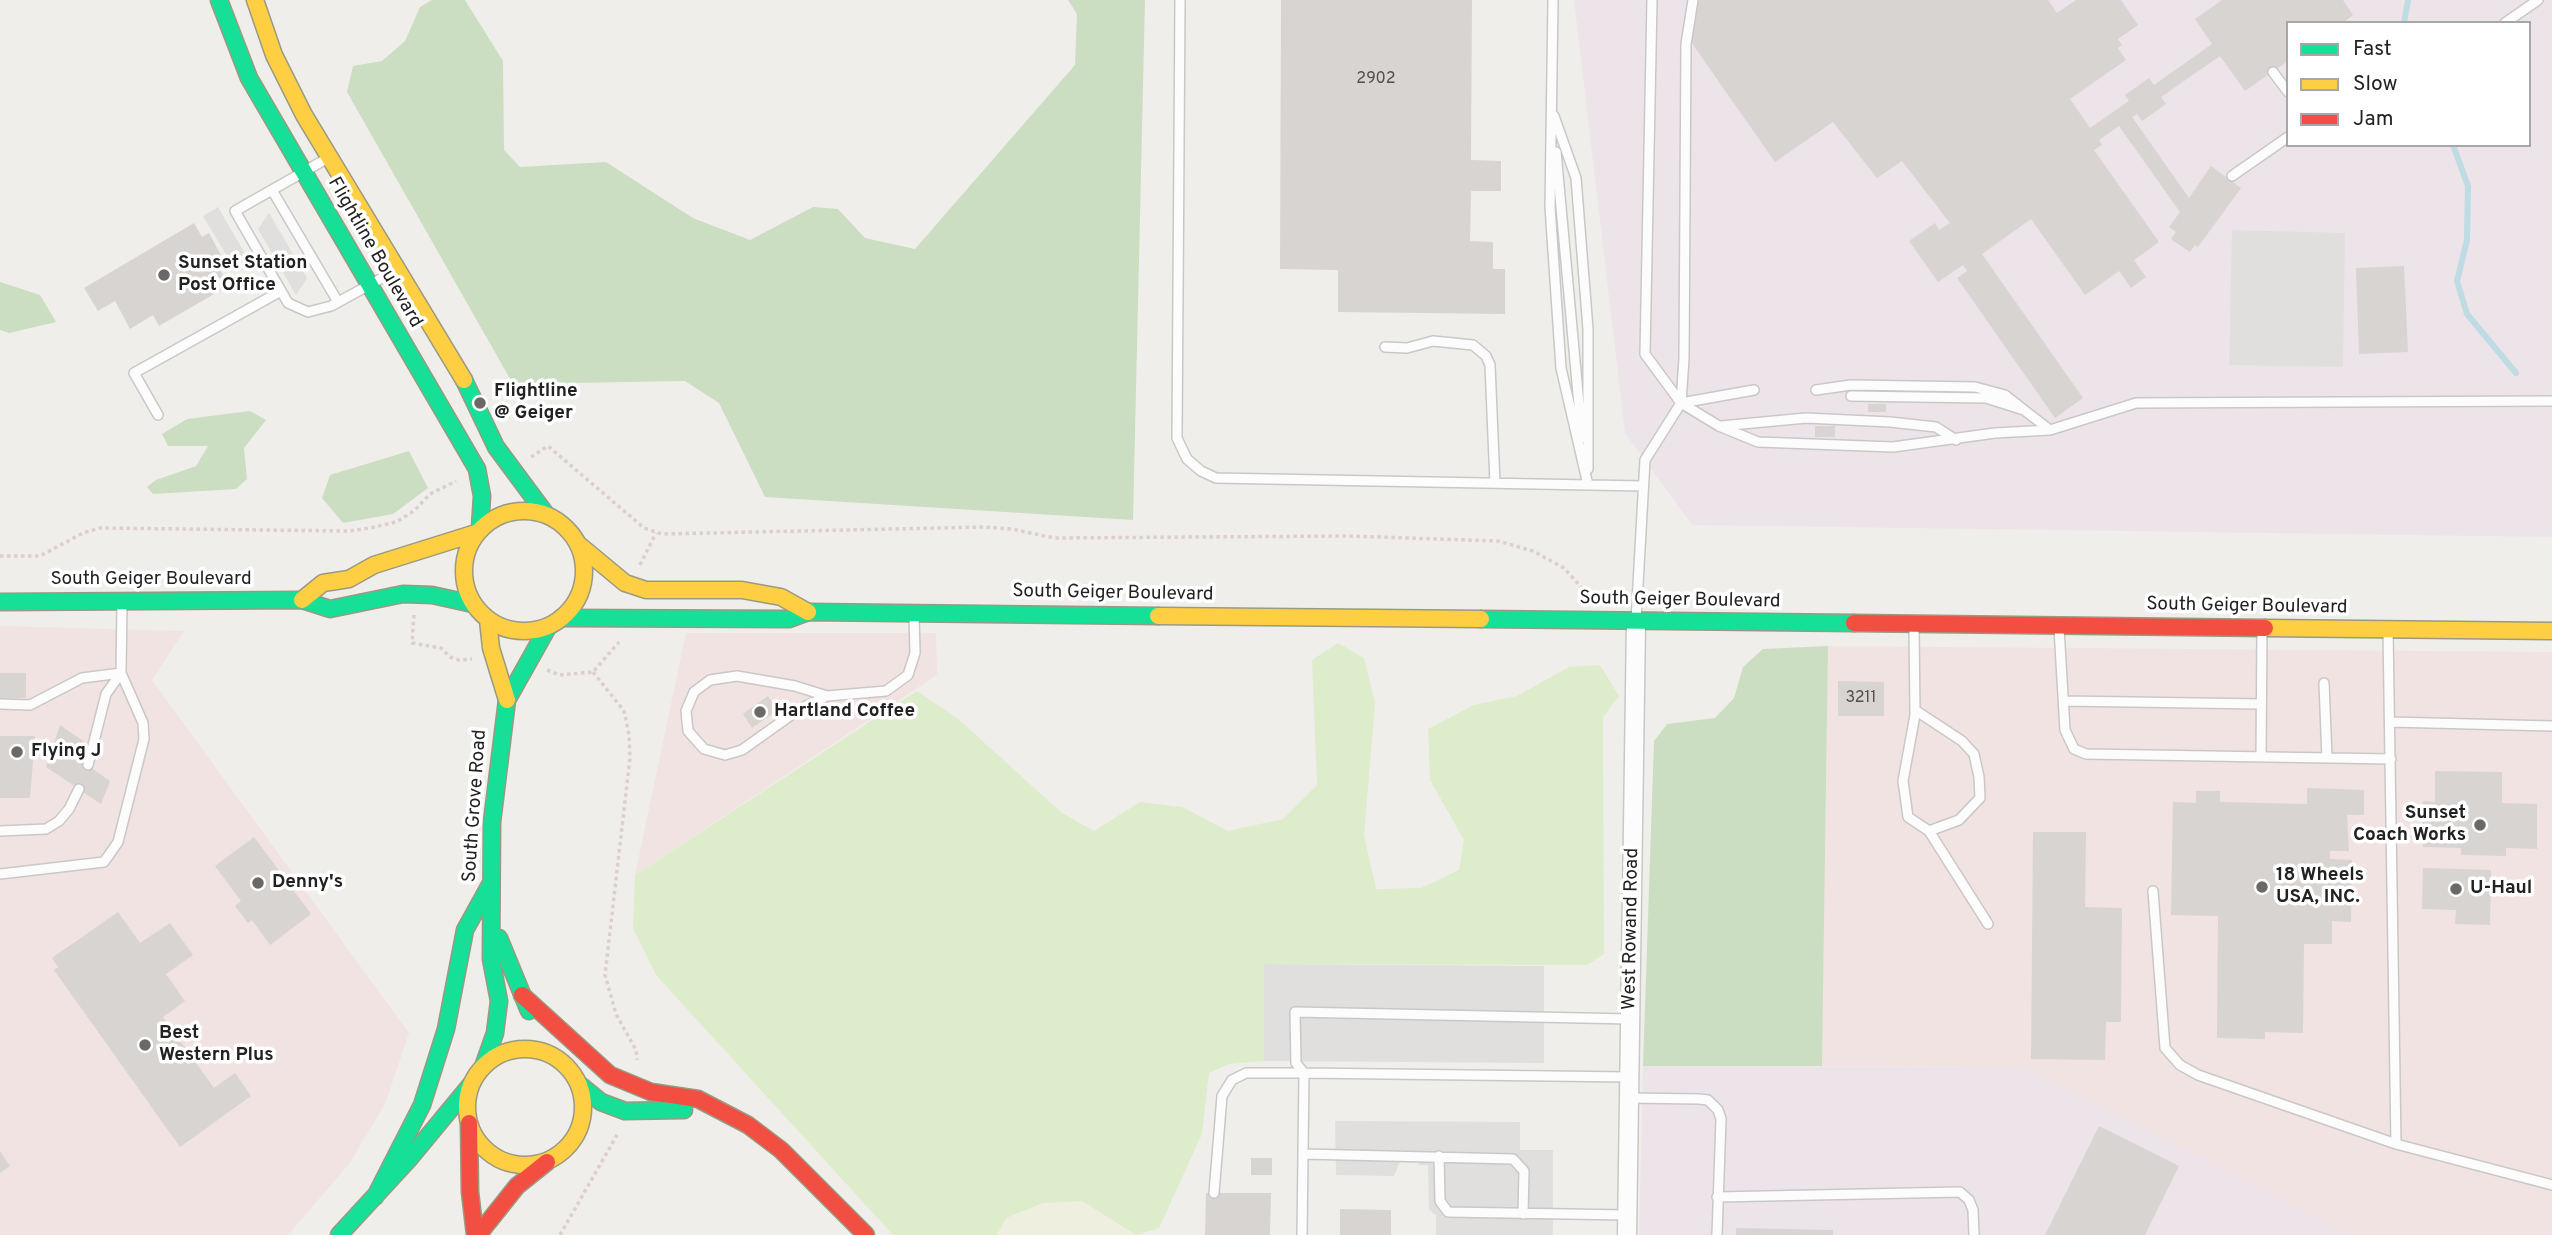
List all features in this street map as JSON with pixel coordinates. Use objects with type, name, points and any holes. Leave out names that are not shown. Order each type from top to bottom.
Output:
[{"type":"main road","name":"Flightline Boulevard","points":[[219,0],[249,78],[368,286],[478,469],[482,496],[478,530]]},
{"type":"main road","name":"Flightline Boulevard","points":[[256,0],[274,55],[330,157],[472,394],[485,427],[511,470],[545,513]]},
{"type":"main road","points":[[302,600],[323,583],[349,579],[374,565],[478,530],[508,512],[526,510],[545,513],[562,523],[578,544],[584,558],[585,579],[578,599],[555,623],[528,632],[507,629],[488,620],[473,604],[466,587],[464,568],[467,549],[478,530]]},
{"type":"main road","name":"South Geiger Boulevard","points":[[578,544],[631,585],[646,590],[742,590],[781,597],[808,611]]},
{"type":"main road","name":"South Geiger Boulevard","points":[[0,602],[302,600],[330,609],[402,594],[416,594],[473,604]]},
{"type":"main road","name":"South Geiger Boulevard","points":[[555,623],[621,618],[789,619],[808,611],[2552,631]]},
{"type":"main road","name":"South Grove Road","points":[[488,620],[494,657],[507,700]]},
{"type":"main road","name":"South Grove Road","points":[[483,1067],[495,1033],[499,1001],[491,959],[492,822],[507,700],[527,662],[555,623]]},
{"type":"main road","points":[[375,1197],[422,1105],[446,1029],[465,930],[491,883]]},
{"type":"main road","name":"South Grove Road","points":[[491,916],[522,995],[555,1057]]},
{"type":"main road","points":[[522,995],[569,1041],[610,1074],[651,1092],[698,1099],[724,1115],[748,1125],[782,1150],[866,1235]]},
{"type":"main road","points":[[339,1235],[375,1197],[483,1067],[499,1055],[518,1049],[538,1050],[555,1057],[570,1069],[580,1085],[601,1102],[623,1111],[681,1110],[724,1115]]},
{"type":"main road","points":[[472,1083],[467,1103],[470,1192],[476,1235]]},
{"type":"main road","points":[[476,1235],[517,1186],[563,1152],[575,1138],[582,1121],[584,1103],[580,1085]]},
{"type":"main road","points":[[469,1122],[477,1141],[491,1155],[509,1164],[529,1166],[547,1162]]},
{"type":"street","name":"West Rowand Road","points":[[1627,1235],[1636,622]]},
{"type":"lane","points":[[1180,0],[1177,438],[1187,459],[1201,471],[1216,478],[1643,486]]},
{"type":"lane","points":[[1553,0],[1550,207],[1561,368],[1588,485]]},
{"type":"lane","points":[[1652,0],[1645,354],[1681,403],[1719,426],[1758,442],[1894,446],[1995,433],[2049,430],[2136,403],[2552,401]]},
{"type":"lane","points":[[1636,622],[1645,460],[1681,403],[1684,358],[1686,44],[1693,0]]},
{"type":"lane","points":[[2508,21],[2538,0]]},
{"type":"lane","points":[[2273,72],[2286,89]]},
{"type":"lane","points":[[1551,108],[1576,178],[1588,329],[1588,485]]},
{"type":"lane","points":[[2232,176],[2286,138]]},
{"type":"lane","points":[[330,157],[235,211],[288,303],[309,312],[338,302],[398,269]]},
{"type":"lane","points":[[272,190],[338,302]]},
{"type":"lane","points":[[158,415],[134,373],[281,291]]},
{"type":"lane","points":[[1385,347],[1407,348],[1433,341],[1473,345],[1486,356],[1490,365],[1495,483]]},
{"type":"lane","points":[[1816,390],[1851,385],[1975,387],[2005,395],[2049,430]]},
{"type":"lane","points":[[1681,403],[1754,390]]},
{"type":"lane","points":[[1851,396],[1986,398],[2024,410]]},
{"type":"lane","points":[[1719,426],[1806,418],[1890,422],[1936,427],[1956,440]]},
{"type":"lane","points":[[0,874],[104,862],[113,851],[126,820],[144,739],[143,723],[121,673],[122,602]]},
{"type":"lane","points":[[827,695],[798,710],[742,750],[725,755],[704,750],[688,731],[686,710],[694,692],[710,680],[737,676],[795,686],[827,695],[886,691],[908,675],[915,653],[914,613]]},
{"type":"lane","points":[[1914,625],[1915,710],[1903,781],[1909,817],[1928,831],[1988,924]]},
{"type":"lane","points":[[2059,626],[2068,740],[2074,749],[2086,754],[2391,759]]},
{"type":"lane","points":[[2261,757],[2262,628]]},
{"type":"lane","points":[[2388,630],[2396,1144]]},
{"type":"lane","points":[[0,704],[30,705],[82,678],[121,673]]},
{"type":"lane","points":[[88,765],[106,694],[121,673]]},
{"type":"lane","points":[[2324,682],[2327,758]]},
{"type":"lane","points":[[2064,701],[2261,704]]},
{"type":"lane","points":[[1915,710],[1962,741],[1975,754],[1979,776],[1980,799],[1959,820],[1928,831]]},
{"type":"lane","points":[[2390,722],[2552,726]]},
{"type":"lane","points":[[0,831],[46,829],[59,821],[69,809],[79,789]]},
{"type":"lane","points":[[2153,891],[2165,1048],[2180,1065],[2198,1075],[2396,1144],[2552,1185]]},
{"type":"lane","points":[[1302,1235],[1304,1073],[1296,1063],[1295,1012],[1630,1019]]},
{"type":"lane","points":[[1214,1193],[1222,1097],[1232,1080],[1245,1073],[1630,1077]]},
{"type":"lane","points":[[1629,1097],[1708,1100],[1718,1110],[1721,1119],[1717,1235]]},
{"type":"lane","points":[[1303,1154],[1513,1159],[1524,1171],[1524,1214]]},
{"type":"lane","points":[[1439,1156],[1440,1201],[1448,1212],[1627,1214]]},
{"type":"lane","points":[[1717,1197],[1960,1192],[1969,1200],[1973,1210],[1974,1235]]},
{"type":"path","points":[[511,470],[548,446],[644,528],[656,533],[683,536],[984,527],[1012,529],[1054,538],[1348,536],[1497,541],[1532,551],[1564,568],[1613,622]]},
{"type":"path","points":[[0,556],[40,556],[83,533],[100,528],[348,531],[396,522],[450,481],[479,479]]},
{"type":"path","points":[[396,522],[411,554]]},
{"type":"path","points":[[631,585],[656,533]]},
{"type":"path","points":[[416,594],[412,643],[441,648],[450,657],[459,660],[494,657]]},
{"type":"path","points":[[527,662],[560,675],[593,672],[609,657],[621,638],[621,618]]},
{"type":"path","points":[[593,672],[624,711],[629,735],[630,758],[606,975],[616,1014],[636,1049],[637,1064],[630,1083]]},
{"type":"path","points":[[560,1235],[619,1132],[623,1111]]},
{"type":"shaded area","points":[[1574,0],[2552,0],[2552,537],[1692,525],[1625,433]]},
{"type":"shaded area","points":[[218,207],[251,264],[231,263],[203,216]]},
{"type":"shaded area","points":[[269,213],[307,278],[296,295],[258,229]]},
{"type":"shaded area","points":[[2232,230],[2345,233],[2343,367],[2229,365]]},
{"type":"shaded area","points":[[0,626],[184,631],[152,680],[409,1033],[385,1104],[349,1164],[288,1235],[0,1235]]},
{"type":"shaded area","points":[[686,633],[936,633],[937,675],[635,875]]},
{"type":"shaded area","points":[[1828,646],[2552,652],[2552,1235],[2351,1235],[2024,1067],[1822,1066]]},
{"type":"shaded area","points":[[1264,964],[1544,966],[1544,1063],[1264,1061]]},
{"type":"shaded area","points":[[1643,1066],[2024,1067],[2351,1235],[1639,1235]]},
{"type":"shaded area","points":[[1335,1121],[1520,1122],[1520,1150],[1553,1150],[1553,1235],[1436,1235],[1436,1215],[1429,1210],[1428,1165],[1419,1165],[1419,1161],[1400,1161],[1394,1176],[1336,1175]]},
{"type":"green space","points":[[432,0],[465,0],[503,61],[504,150],[520,167],[606,162],[693,218],[750,240],[813,207],[838,209],[865,238],[915,249],[1075,65],[1077,14],[1068,0],[1145,0],[1133,520],[765,497],[719,403],[685,381],[513,384],[347,92],[353,66],[382,61],[405,41],[420,7]]},
{"type":"green space","points":[[0,282],[40,295],[56,322],[9,333],[0,330]]},
{"type":"green space","points":[[250,411],[266,420],[244,448],[247,479],[236,489],[153,494],[147,487],[156,480],[196,466],[208,446],[168,446],[162,434],[187,419]]},
{"type":"green space","points":[[409,451],[428,488],[393,514],[343,523],[322,498],[330,475]]},
{"type":"green space","points":[[1338,643],[1364,658],[1375,703],[1364,835],[1376,889],[1421,888],[1459,870],[1464,840],[1430,780],[1428,729],[1474,705],[1517,696],[1569,667],[1600,665],[1619,696],[1603,717],[1604,954],[1587,965],[1264,964],[1264,1061],[1229,1064],[1209,1073],[1202,1134],[1159,1228],[1136,1235],[1082,1201],[1043,1203],[1006,1218],[997,1235],[893,1235],[656,975],[633,928],[635,875],[917,691],[957,718],[1062,813],[1094,831],[1140,802],[1182,807],[1228,831],[1283,819],[1317,785],[1312,660]]},
{"type":"green space","points":[[1828,646],[1822,1066],[1643,1066],[1654,741],[1667,724],[1715,718],[1734,698],[1743,667],[1763,649]]},
{"type":"green space","points":[[1082,1201],[1136,1235],[997,1235],[1006,1218],[1043,1203]]},
{"type":"building","points":[[1281,0],[1472,0],[1471,160],[1501,161],[1501,191],[1471,191],[1470,241],[1493,242],[1493,269],[1505,269],[1505,314],[1338,312],[1338,270],[1280,269]]},
{"type":"building","points":[[1696,0],[2048,0],[2057,13],[2076,0],[2121,0],[2138,25],[2118,39],[2122,45],[2118,48],[2126,60],[2070,99],[2090,128],[2129,101],[2125,95],[2149,78],[2154,85],[2212,44],[2195,19],[2222,0],[2343,0],[2353,15],[2346,21],[2286,21],[2286,62],[2245,91],[2220,56],[2161,97],[2166,104],[2142,121],[2137,114],[2132,117],[2189,198],[2211,166],[2241,188],[2198,247],[2195,245],[2190,252],[2171,239],[2176,232],[2169,227],[2180,212],[2119,126],[2099,140],[2102,145],[2094,150],[2159,242],[2134,260],[2146,277],[2131,288],[2119,271],[2085,295],[2031,219],[1982,254],[2083,398],[2055,418],[1957,278],[1967,271],[1963,265],[1938,282],[1909,241],[1935,223],[1939,230],[1950,223],[1902,161],[1877,178],[1833,122],[1775,162],[1689,39]]},
{"type":"building","name":"Sunset Station Post Office","points":[[194,223],[202,237],[209,233],[222,257],[216,261],[228,286],[159,326],[153,315],[130,329],[115,301],[98,311],[84,288]]},
{"type":"building","points":[[2404,266],[2408,352],[2359,354],[2356,268]]},
{"type":"building","points":[[1868,404],[1886,404],[1886,412],[1868,412]]},
{"type":"building","points":[[1815,426],[1835,426],[1835,437],[1815,437]]},
{"type":"building","points":[[0,673],[26,673],[26,698],[0,698]]},
{"type":"building","points":[[1838,681],[1884,682],[1884,716],[1838,716]]},
{"type":"building","name":"Hartland Coffee","points":[[768,696],[778,710],[752,728],[743,714]]},
{"type":"building","points":[[60,725],[86,743],[80,760],[110,781],[101,804],[46,767]]},
{"type":"building","name":"Flying J","points":[[0,736],[35,736],[30,798],[0,798]]},
{"type":"building","name":"Sunset Coach Works","points":[[2435,771],[2502,772],[2502,803],[2537,804],[2537,849],[2506,848],[2506,856],[2461,855],[2461,848],[2423,847],[2423,801],[2435,802]]},
{"type":"building","name":"18 Wheels USA, INC.","points":[[2307,788],[2364,790],[2364,815],[2347,815],[2349,851],[2330,851],[2330,859],[2352,860],[2351,922],[2332,921],[2332,944],[2304,944],[2303,1033],[2265,1032],[2265,1039],[2217,1038],[2218,916],[2171,915],[2173,802],[2196,803],[2196,791],[2220,791],[2220,802],[2307,804]]},
{"type":"building","points":[[2033,832],[2086,832],[2085,907],[2122,908],[2121,1022],[2106,1022],[2105,1060],[2031,1059]]},
{"type":"building","name":"Denny's","points":[[254,837],[311,914],[270,945],[252,920],[248,923],[235,906],[241,901],[215,866]]},
{"type":"building","name":"U-Haul","points":[[2423,868],[2491,870],[2490,925],[2455,924],[2456,910],[2422,909]]},
{"type":"building","name":"Best Western Plus","points":[[118,912],[140,943],[170,923],[193,955],[166,974],[185,1001],[163,1017],[214,1088],[235,1073],[251,1096],[180,1147],[54,970],[58,967],[52,958]]},
{"type":"building","points":[[2099,1126],[2179,1166],[2145,1235],[2045,1235]]},
{"type":"building","points":[[0,1151],[10,1166],[0,1173]]},
{"type":"building","points":[[1251,1158],[1272,1158],[1272,1175],[1251,1175]]},
{"type":"building","points":[[1206,1193],[1271,1193],[1270,1235],[1205,1235]]},
{"type":"building","points":[[1340,1209],[1391,1210],[1391,1235],[1340,1235]]},
{"type":"building","points":[[1736,1228],[1833,1230],[1833,1235],[1736,1235]]},
{"type":"waterway","points":[[2404,21],[2408,0]]},
{"type":"waterway","points":[[2454,147],[2468,186],[2467,240],[2457,281],[2467,314],[2516,373]]},
{"type":"traffic: fast","points":[[219,0],[249,78],[477,469],[482,496],[480,528]]},
{"type":"traffic: fast","points":[[464,380],[496,447],[545,513]]},
{"type":"traffic: fast","points":[[0,602],[302,600],[330,609],[403,594],[432,595],[473,604]]},
{"type":"traffic: fast","points":[[561,618],[789,619],[808,612],[1158,616]]},
{"type":"traffic: fast","points":[[1481,619],[1854,623]]},
{"type":"traffic: fast","points":[[483,1067],[495,1033],[499,1001],[491,959],[492,822],[507,700],[548,627]]},
{"type":"traffic: fast","points":[[375,1197],[422,1105],[446,1029],[465,930],[491,883]]},
{"type":"traffic: fast","points":[[499,938],[529,1011]]},
{"type":"traffic: fast","points":[[339,1235],[410,1158],[472,1083]]},
{"type":"traffic: fast","points":[[580,1085],[601,1102],[625,1111],[684,1110]]},
{"type":"traffic: slow","points":[[255,0],[274,55],[304,115],[464,380]]},
{"type":"traffic: slow","points":[[524,511],[547,515],[567,528],[580,548],[584,571],[580,594],[567,614],[547,627],[524,631],[501,627],[481,614],[468,594],[464,571],[468,548],[481,528],[501,515],[524,511]]},
{"type":"traffic: slow","points":[[302,600],[323,583],[349,579],[374,565],[476,533]]},
{"type":"traffic: slow","points":[[578,544],[625,583],[646,590],[742,590],[781,597],[808,612]]},
{"type":"traffic: slow","points":[[1158,616],[1481,619]]},
{"type":"traffic: slow","points":[[488,620],[491,648],[507,700]]},
{"type":"traffic: slow","points":[[2265,628],[2552,631]]},
{"type":"traffic: slow","points":[[525,1049],[547,1053],[566,1066],[579,1085],[583,1107],[579,1129],[566,1148],[547,1161],[525,1165],[503,1161],[484,1148],[471,1129],[467,1107],[471,1085],[484,1066],[503,1053],[525,1049]]},
{"type":"traffic: jam","points":[[1854,623],[2265,628]]},
{"type":"traffic: jam","points":[[522,995],[610,1075],[651,1092],[698,1099],[748,1125],[781,1150],[866,1235]]},
{"type":"traffic: jam","points":[[469,1123],[470,1192],[475,1235]]},
{"type":"traffic: jam","points":[[478,1235],[517,1186],[547,1162]]},
{"type":"place","name":"Sunset Station Post Office","points":[[164,275]]},
{"type":"place","name":"Flightline @ Geiger","points":[[480,403]]},
{"type":"place","name":"Hartland Coffee","points":[[760,712]]},
{"type":"place","name":"Flying J","points":[[17,752]]},
{"type":"place","name":"Sunset Coach Works","points":[[2480,825]]},
{"type":"place","name":"Denny's","points":[[258,883]]},
{"type":"place","name":"18 Wheels USA, INC.","points":[[2262,887]]},
{"type":"place","name":"U-Haul","points":[[2456,889]]},
{"type":"place","name":"Best Western Plus","points":[[145,1045]]}]
